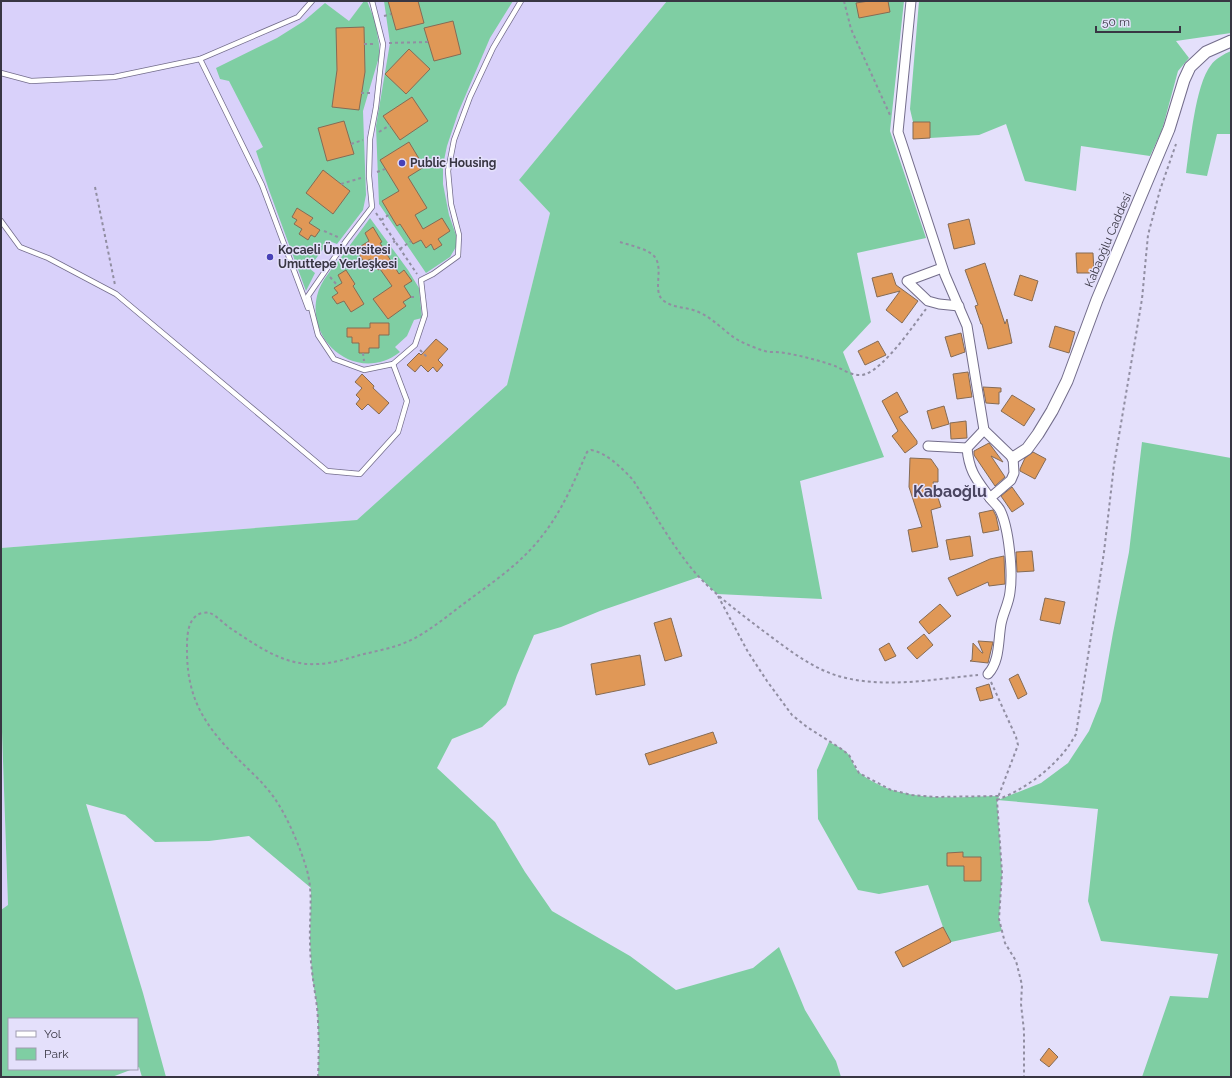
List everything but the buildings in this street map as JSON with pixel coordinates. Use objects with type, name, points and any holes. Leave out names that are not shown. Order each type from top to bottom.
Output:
[{"type":"street","points":[[911,1],[898,132],[942,268],[967,326],[984,430],[1013,458],[1014,473],[1011,480],[990,498]]},
{"type":"street","name":"Kabaoğlu Caddesi","points":[[1013,458],[1027,448],[1038,434],[1052,411],[1067,381],[1103,286],[1169,129],[1184,80],[1190,68],[1206,52],[1231,41]]},
{"type":"street","points":[[942,268],[907,281],[928,301],[959,306]]},
{"type":"street","points":[[928,446],[967,448],[984,430]]},
{"type":"street","points":[[967,448],[971,471],[1000,510],[1008,541],[1011,579],[1010,593],[1001,623],[996,657],[992,670],[988,674]]},
{"type":"lane","points":[[1,73],[31,81],[114,77],[200,59],[298,17],[312,1]]},
{"type":"lane","points":[[318,335],[308,296],[346,241],[372,207],[368,176],[370,139],[376,107],[383,44],[372,1]]},
{"type":"lane","points":[[200,59],[262,186],[318,335],[334,358],[364,370],[394,364],[416,345],[425,315],[421,280],[433,274],[458,256],[459,235],[451,204],[448,171],[454,140],[470,97],[493,48],[521,1]]},
{"type":"lane","points":[[1,221],[20,246],[48,258],[116,294],[326,471],[360,474],[398,432],[407,401],[394,364]]},
{"type":"path","points":[[844,1],[851,29],[898,132]]},
{"type":"path","points":[[390,43],[428,42]]},
{"type":"path","points":[[351,144],[370,139]]},
{"type":"path","points":[[997,800],[1014,794],[1056,761],[1070,745],[1076,734],[1102,567],[1114,465],[1142,299],[1148,235],[1160,190],[1177,142]]},
{"type":"path","points":[[342,184],[368,176]]},
{"type":"path","points":[[95,187],[116,294]]},
{"type":"path","points":[[372,207],[421,280]]},
{"type":"path","points":[[380,220],[390,214]]},
{"type":"path","points":[[324,231],[346,241]]},
{"type":"path","points":[[400,249],[411,241]]},
{"type":"path","points":[[384,250],[395,242]]},
{"type":"path","points":[[620,242],[642,249],[654,255],[659,264],[659,294],[663,301],[671,305],[695,310],[710,317],[738,340],[768,352],[780,352],[817,360],[836,366],[849,373],[866,374],[876,368],[894,350],[932,302]]},
{"type":"path","points":[[326,272],[338,286]]},
{"type":"path","points":[[416,345],[428,358]]},
{"type":"path","points":[[318,1077],[319,1046],[310,941],[311,888],[307,868],[286,818],[275,798],[215,734],[204,719],[196,704],[190,687],[187,669],[188,632],[191,622],[197,615],[203,612],[211,613],[230,628],[278,657],[289,662],[300,664],[327,663],[408,642],[426,632],[505,572],[533,548],[557,515],[572,489],[587,452],[591,450],[604,454],[633,480],[688,564],[717,594],[784,647],[809,663],[834,675],[847,678],[892,682],[988,674],[1016,737],[1018,745],[997,800],[1002,873],[999,919],[1005,943],[1016,960],[1022,985],[1021,1004],[1024,1031],[1024,1077]]},
{"type":"path","points":[[717,594],[748,652],[792,715],[807,727],[849,755],[859,773],[891,790],[912,795],[934,797],[999,796]]},
{"type":"shaded area","name":"Kocaeli Üniversitesi Umuttepe Yerleşkesi","points":[[1,1],[667,1],[519,180],[550,213],[507,385],[357,520],[1,548]]},
{"type":"shaded area","points":[[1,703],[8,906],[1,910]]},
{"type":"green space","points":[[364,1],[367,1],[375,21],[379,44],[379,57],[363,111],[366,195],[363,210],[337,244],[329,241],[309,268],[315,273],[306,291],[256,151],[263,147],[229,81],[220,79],[216,68],[277,38],[304,21],[325,3],[349,21]]},
{"type":"green space","points":[[384,1],[513,1],[490,38],[458,113],[447,146],[443,165],[443,184],[449,215],[456,235],[456,247],[450,257],[426,273],[379,204],[376,126],[390,43]]},
{"type":"green space","points":[[667,1],[904,1],[890,131],[926,238],[857,253],[871,322],[843,352],[884,457],[800,481],[822,599],[717,594],[699,577],[600,611],[561,627],[534,635],[506,705],[482,727],[452,739],[437,768],[495,822],[525,872],[552,911],[630,956],[676,990],[753,968],[779,947],[805,1010],[836,1061],[841,1077],[318,1077],[319,1046],[317,1006],[312,976],[310,941],[311,888],[249,836],[209,841],[155,842],[125,815],[86,804],[143,993],[166,1077],[142,1077],[138,1068],[138,1018],[8,1018],[8,1070],[130,1070],[112,1077],[1,1077],[1,910],[8,905],[1,703],[1,548],[357,520],[507,385],[550,213],[519,180]]},
{"type":"green space","points":[[919,1],[1231,1],[1231,33],[1176,41],[1189,58],[1178,71],[1162,130],[1150,156],[1081,146],[1076,191],[1025,181],[1006,124],[979,135],[930,138],[930,122],[913,122],[910,109]]},
{"type":"green space","points":[[1231,51],[1231,134],[1217,134],[1207,176],[1186,173],[1194,116],[1205,74],[1213,63]]},
{"type":"green space","points":[[370,218],[408,270],[419,288],[422,318],[414,320],[407,336],[395,347],[400,352],[384,361],[368,364],[353,361],[339,354],[328,343],[320,330],[316,314],[317,296],[322,284]]},
{"type":"green space","points":[[1142,442],[1231,458],[1231,1077],[1142,1077],[1170,996],[1208,998],[1218,954],[1101,941],[1088,901],[1098,809],[997,800],[1002,873],[999,919],[1002,931],[951,942],[943,927],[928,885],[879,894],[858,890],[818,819],[817,770],[829,742],[847,753],[858,771],[875,783],[892,790],[927,796],[999,796],[998,800],[1041,783],[1068,763],[1089,731],[1101,701],[1129,552]]},
{"type":"place","name":"Public Housing","points":[[402,163]]},
{"type":"place","name":"Kocaeli Üniversitesi Umuttepe Yerleşkesi","points":[[270,257]]},
{"type":"district","name":"Kabaoğlu","points":[[950,491]]}]
